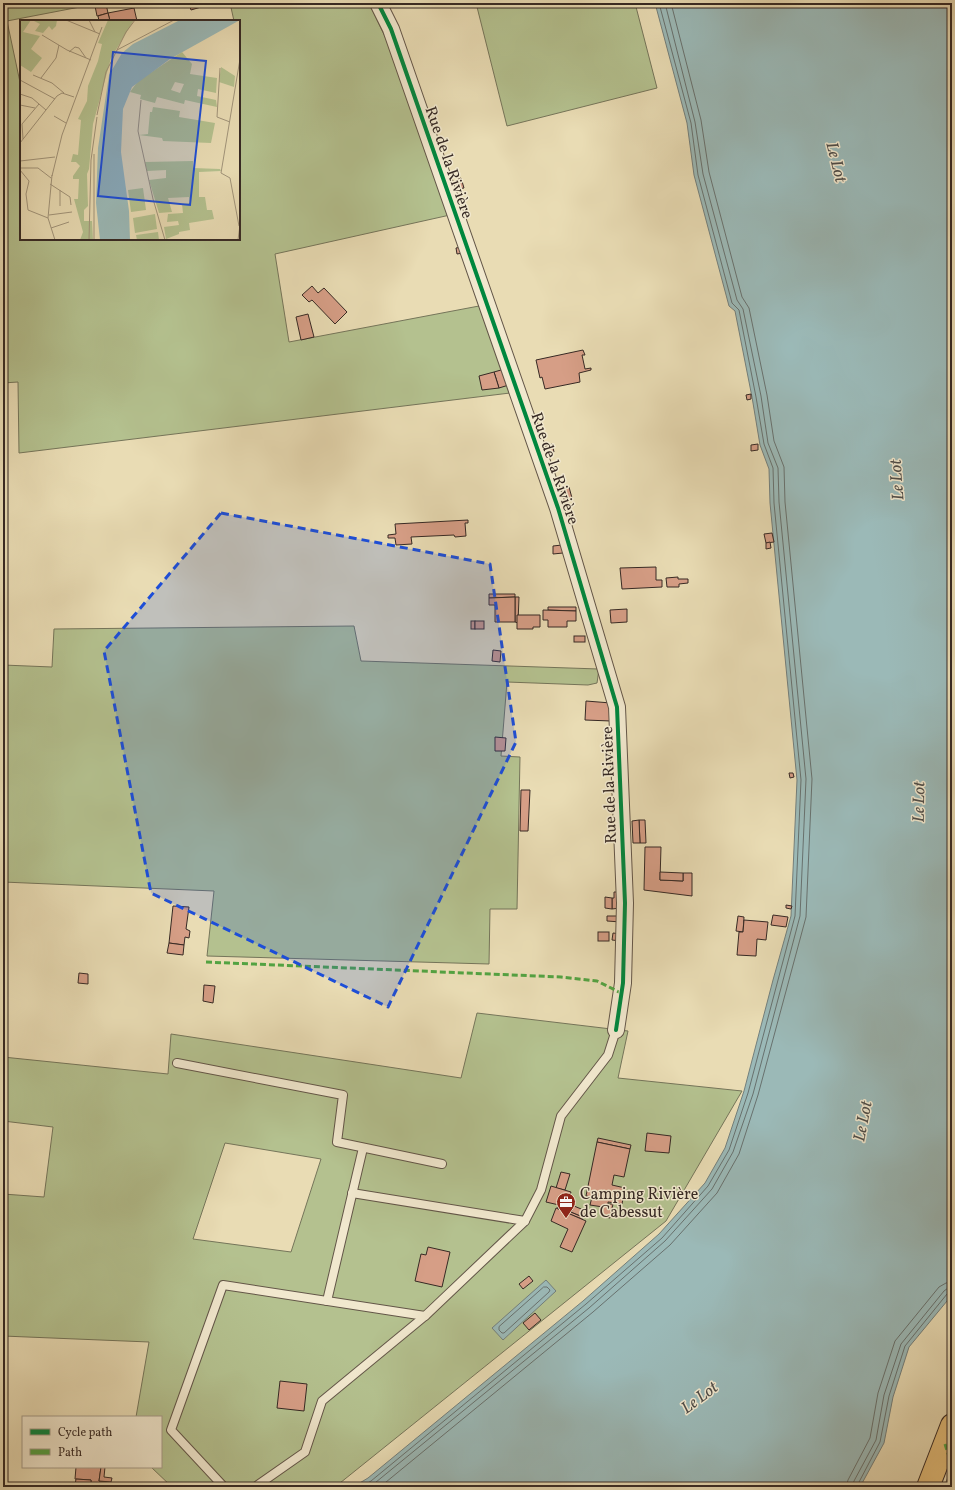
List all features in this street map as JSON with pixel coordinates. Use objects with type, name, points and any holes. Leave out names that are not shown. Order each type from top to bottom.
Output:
[{"type":"main road","points":[[928,1487],[952,1425]]},
{"type":"street","name":"Rue de la Rivière","points":[[378,3],[391,29],[556,501],[617,706],[625,903],[623,983],[616,1030]]},
{"type":"lane","points":[[255,1487],[305,1452],[322,1401],[425,1316],[525,1221],[541,1190],[561,1116],[608,1055],[616,1030]]},
{"type":"lane","points":[[177,1063],[343,1095],[337,1142],[442,1164]]},
{"type":"lane","points":[[327,1301],[363,1148]]},
{"type":"lane","points":[[352,1193],[525,1221]]},
{"type":"lane","points":[[224,1487],[171,1430],[223,1284],[425,1316]]},
{"type":"highlighted area","points":[[221,513],[490,564],[516,742],[388,1007],[151,893],[104,651]]},
{"type":"green space","points":[[3,3],[84,3],[85,6],[7,21],[20,82],[20,240],[240,240],[240,20],[234,20],[230,3],[369,3],[388,43],[450,215],[275,254],[289,342],[479,306],[510,393],[19,453],[18,382],[3,383]]},
{"type":"green space","points":[[476,3],[635,3],[657,88],[507,126]]},
{"type":"green space","points":[[354,626],[361,661],[599,669],[597,683],[588,685],[507,682],[501,756],[520,757],[517,909],[490,909],[489,964],[207,956],[214,891],[3,882],[3,665],[52,667],[54,629]]},
{"type":"green space","points":[[477,1013],[628,1031],[618,1078],[742,1091],[666,1221],[335,1487],[172,1487],[152,1468],[162,1468],[162,1416],[136,1416],[149,1342],[3,1336],[3,1194],[44,1197],[53,1127],[3,1121],[3,1057],[168,1074],[171,1034],[461,1078]],"holes":[[[225,1143],[321,1159],[291,1252],[193,1239]]]},
{"type":"green space","points":[[952,1467],[952,1487],[944,1487]]},
{"type":"water","name":"Le Lot","points":[[655,3],[952,3],[952,1295],[909,1347],[893,1397],[884,1443],[860,1487],[353,1487],[368,1478],[583,1301],[659,1234],[705,1183],[725,1148],[744,1091],[791,916],[797,780],[770,503],[769,469],[760,445],[735,311],[729,306],[694,175],[687,123]]},
{"type":"water","points":[[546,1280],[556,1291],[503,1340],[492,1328]]},
{"type":"building","points":[[95,3],[113,3],[95,6]]},
{"type":"building","points":[[188,3],[200,3],[190,7]]},
{"type":"building","points":[[200,3],[201,7],[191,10],[190,7]]},
{"type":"building","points":[[106,4],[108,13],[97,16],[95,6]]},
{"type":"building","points":[[134,8],[137,20],[110,20],[108,13]]},
{"type":"building","points":[[108,13],[110,20],[99,20],[98,16]]},
{"type":"building","points":[[461,178],[464,188],[458,189],[456,180]]},
{"type":"building","points":[[462,247],[463,253],[457,254],[456,248]]},
{"type":"building","points":[[312,286],[318,293],[324,288],[347,312],[335,324],[312,300],[309,302],[302,295]]},
{"type":"building","points":[[308,314],[314,337],[301,340],[296,317]]},
{"type":"building","points":[[583,350],[585,355],[582,355],[585,369],[591,368],[591,370],[579,373],[580,382],[545,389],[542,377],[540,378],[536,360]]},
{"type":"building","points":[[508,368],[512,384],[499,388],[494,372]]},
{"type":"building","points":[[494,372],[499,388],[482,390],[479,376]]},
{"type":"building","points":[[751,394],[751,399],[747,400],[746,395]]},
{"type":"building","points":[[552,444],[554,452],[548,454],[546,446]]},
{"type":"building","points":[[758,444],[758,450],[751,451],[751,445]]},
{"type":"building","points":[[569,487],[572,498],[564,500],[561,489]]},
{"type":"building","points":[[468,520],[468,523],[465,523],[466,536],[455,537],[454,535],[411,537],[412,544],[396,545],[395,538],[388,538],[388,535],[396,534],[395,524]]},
{"type":"building","points":[[772,533],[774,542],[766,543],[764,534]]},
{"type":"building","points":[[770,542],[771,548],[766,549],[766,543]]},
{"type":"building","points":[[562,545],[563,553],[553,554],[553,546]]},
{"type":"building","points":[[656,567],[656,580],[662,580],[662,587],[622,589],[620,568]]},
{"type":"building","points":[[678,577],[678,579],[688,579],[688,583],[679,584],[679,587],[667,587],[666,578]]},
{"type":"building","points":[[489,594],[515,594],[515,597],[489,598]]},
{"type":"building","points":[[515,597],[519,597],[518,623],[515,622]]},
{"type":"building","points":[[515,597],[515,622],[495,622],[495,605],[489,605],[489,598]]},
{"type":"building","points":[[548,607],[576,607],[576,611],[548,610]]},
{"type":"building","points":[[627,609],[627,622],[611,623],[610,610]]},
{"type":"building","points":[[543,610],[576,611],[576,621],[567,621],[567,627],[548,627],[548,620],[543,620]]},
{"type":"building","points":[[517,615],[540,615],[540,627],[533,627],[533,629],[517,629]]},
{"type":"building","points":[[471,621],[475,621],[475,629],[471,629]]},
{"type":"building","points":[[475,621],[484,621],[484,629],[475,629]]},
{"type":"building","points":[[574,636],[585,636],[585,642],[574,642]]},
{"type":"building","points":[[493,650],[501,651],[500,662],[492,661]]},
{"type":"building","points":[[586,701],[611,703],[611,721],[585,720]]},
{"type":"building","points":[[495,737],[506,738],[505,751],[495,751]]},
{"type":"building","points":[[789,773],[793,773],[794,777],[790,778]]},
{"type":"building","points":[[521,790],[530,790],[528,831],[520,831]]},
{"type":"building","points":[[639,820],[645,820],[646,843],[640,843]]},
{"type":"building","points":[[639,820],[640,843],[633,843],[632,821]]},
{"type":"building","points":[[645,847],[661,847],[660,880],[683,881],[683,873],[692,873],[692,896],[644,890]]},
{"type":"building","points":[[660,872],[683,873],[683,881],[660,880]]},
{"type":"building","points":[[614,892],[621,892],[620,908],[612,909],[612,898],[614,898]]},
{"type":"building","points":[[605,897],[612,898],[612,909],[605,908]]},
{"type":"building","points":[[786,905],[792,906],[791,909],[786,908]]},
{"type":"building","points":[[173,906],[189,907],[186,929],[190,931],[189,938],[185,937],[184,945],[169,943]]},
{"type":"building","points":[[773,915],[788,917],[786,927],[771,925]]},
{"type":"building","points":[[607,916],[620,916],[621,922],[607,921]]},
{"type":"building","points":[[738,916],[744,917],[743,932],[736,931]]},
{"type":"building","points":[[744,920],[768,922],[766,940],[757,939],[756,956],[737,955],[739,932],[743,932]]},
{"type":"building","points":[[598,932],[609,932],[609,941],[598,941]]},
{"type":"building","points":[[613,933],[621,934],[621,941],[612,940]]},
{"type":"building","points":[[169,943],[184,945],[183,955],[167,953]]},
{"type":"building","points":[[79,973],[88,974],[88,984],[78,983]]},
{"type":"building","points":[[204,985],[215,986],[213,1003],[203,1001]]},
{"type":"building","points":[[647,1133],[671,1136],[669,1153],[645,1151]]},
{"type":"building","points":[[598,1138],[631,1145],[630,1149],[597,1142]]},
{"type":"building","points":[[597,1142],[630,1149],[624,1177],[614,1175],[612,1185],[625,1188],[622,1204],[608,1202],[608,1204],[613,1204],[610,1218],[601,1216],[603,1207],[590,1205],[592,1197],[586,1196]]},
{"type":"building","points":[[561,1172],[570,1174],[565,1190],[556,1188]]},
{"type":"building","points":[[551,1186],[571,1192],[564,1212],[557,1208],[559,1205],[546,1202]]},
{"type":"building","points":[[568,1203],[574,1206],[571,1212],[583,1217],[582,1219],[564,1212]]},
{"type":"building","points":[[574,1206],[586,1211],[583,1217],[571,1212]]},
{"type":"building","points":[[556,1208],[586,1221],[572,1252],[560,1247],[568,1229],[551,1221]]},
{"type":"building","points":[[428,1247],[450,1252],[442,1287],[415,1281],[421,1254],[426,1255]]},
{"type":"building","points":[[529,1276],[533,1281],[523,1289],[519,1284]]},
{"type":"building","points":[[535,1313],[541,1320],[529,1330],[523,1323]]},
{"type":"building","points":[[280,1381],[307,1384],[304,1411],[277,1408]]},
{"type":"building","points":[[76,1468],[101,1468],[99,1481],[116,1483],[115,1487],[91,1487],[91,1480],[75,1479]]},
{"type":"building","points":[[101,1468],[105,1468],[104,1477],[112,1478],[111,1482],[99,1481]]},
{"type":"building","points":[[76,1479],[91,1480],[91,1486],[75,1485]]},
{"type":"marked path","points":[[206,962],[561,977],[597,981],[621,993]]},
{"type":"marked path","points":[[945,1444],[952,1466]]},
{"type":"cycle path","points":[[378,3],[391,29],[558,508],[617,707],[625,903],[623,983],[616,1030]]},
{"type":"place","name":"Camping Rivière de Cabessut","points":[[566,1219]]}]
